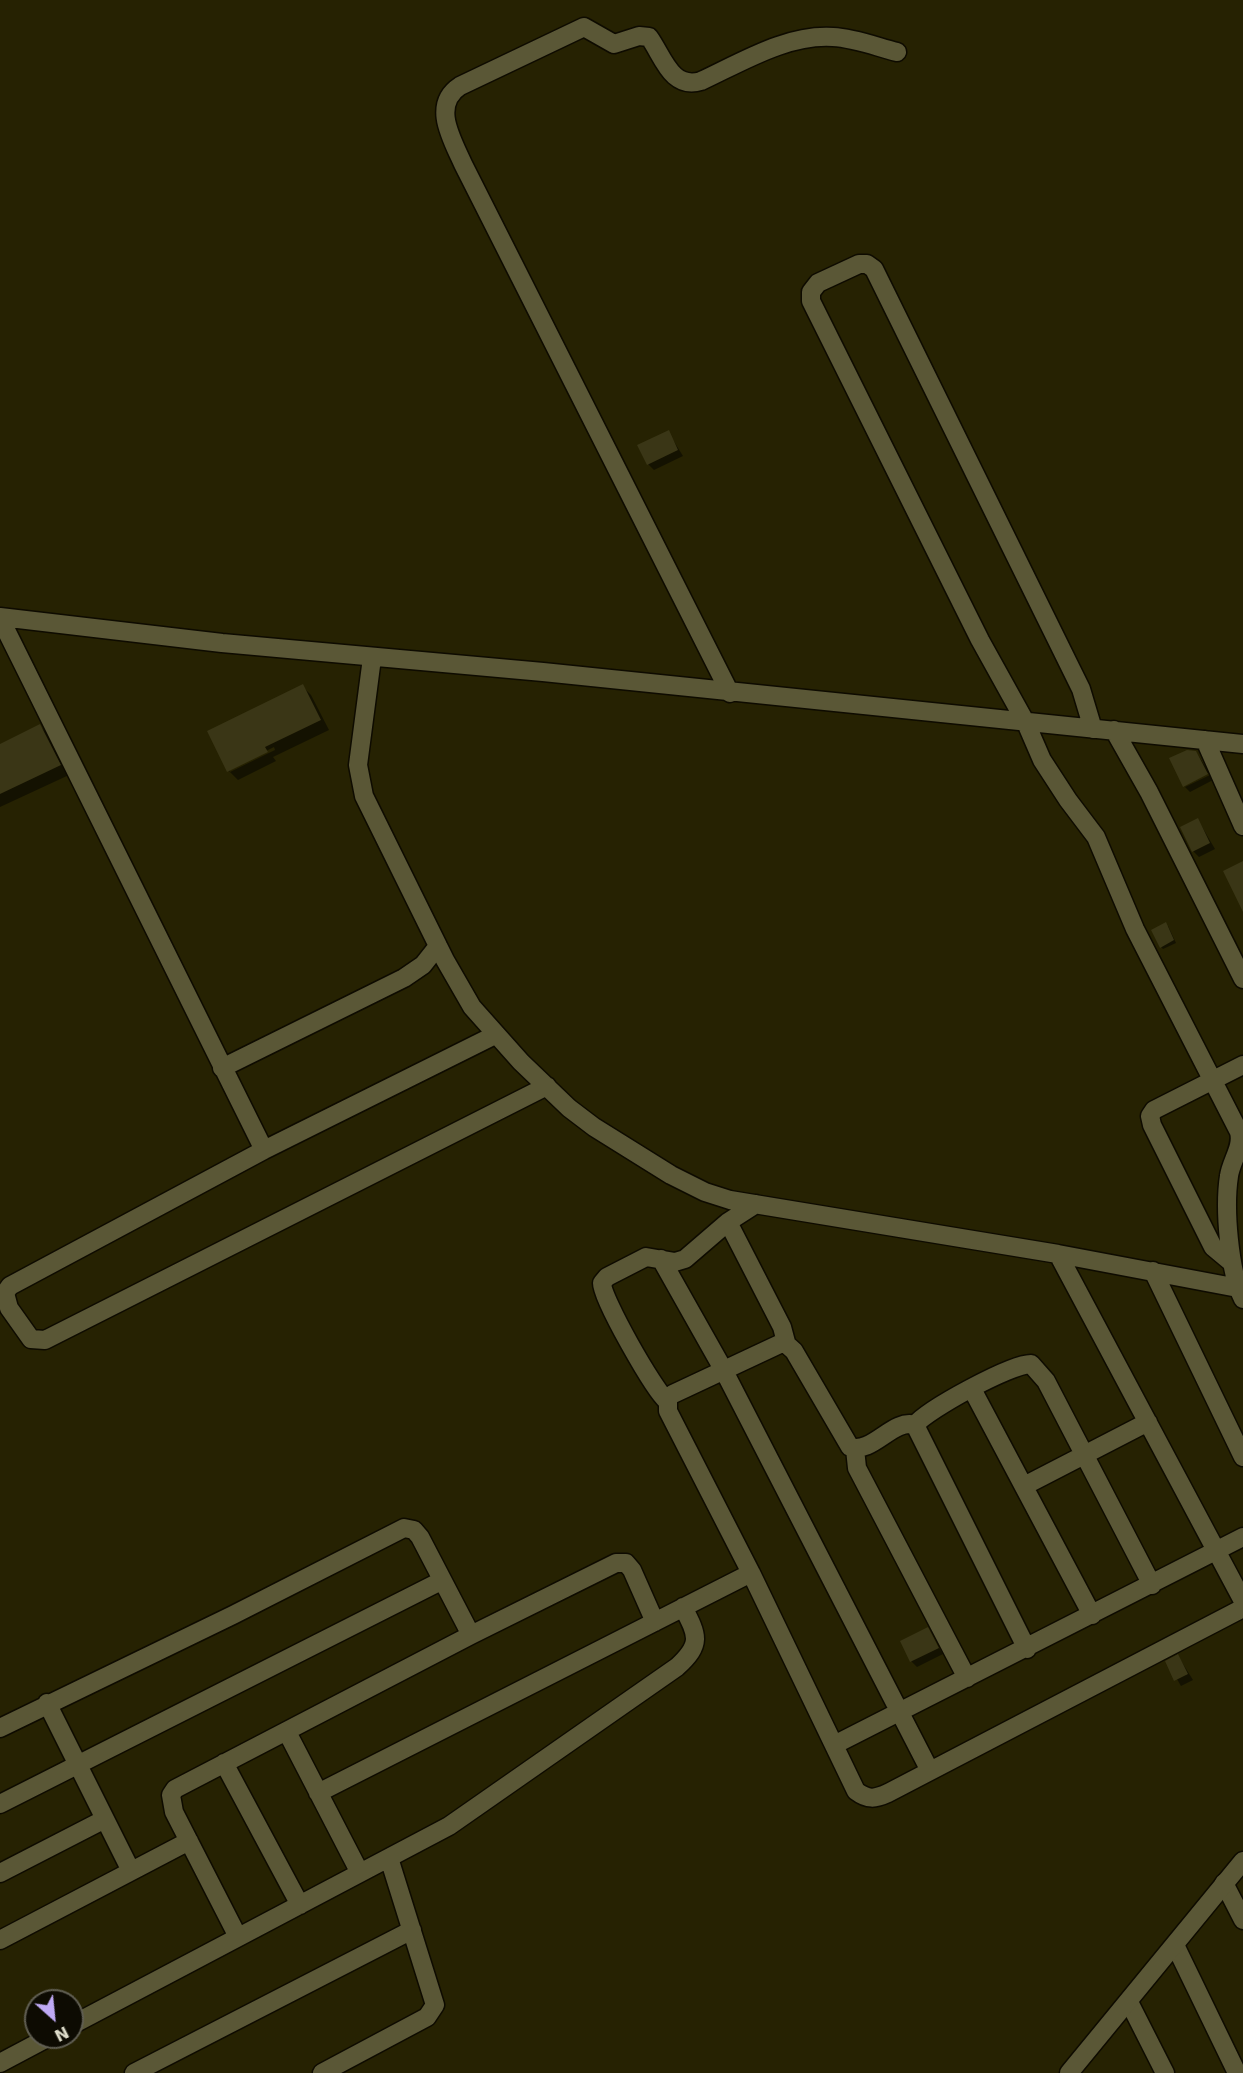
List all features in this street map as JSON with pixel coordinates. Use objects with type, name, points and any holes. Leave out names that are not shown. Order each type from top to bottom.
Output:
[{"type":"street","points":[[730,693],[463,164],[447,124],[445,103],[453,91],[460,86],[584,27],[614,44],[639,36],[649,37],[669,72],[687,83],[701,81],[787,42],[813,38],[843,38],[897,52]]},
{"type":"street","points":[[1093,729],[1081,689],[941,410],[874,269],[867,264],[860,264],[813,287],[811,301],[980,640],[1026,723],[1052,777],[1096,837],[1135,929],[1241,1137],[1228,1178],[1231,1262],[1241,1292]]},
{"type":"street","points":[[0,617],[372,658],[543,672],[1243,744]]},
{"type":"street","points":[[0,617],[264,1150]]},
{"type":"street","points":[[372,658],[360,750],[359,778],[380,831],[438,946],[472,1007],[495,1035],[569,1108],[594,1127],[705,1192],[756,1204],[1154,1271],[1241,1292]]},
{"type":"street","points":[[1114,730],[1149,792],[1243,979]]},
{"type":"street","points":[[1205,740],[1243,826]]},
{"type":"street","points":[[222,1068],[404,978],[423,965],[438,946]]},
{"type":"street","points":[[495,1035],[264,1150],[6,1289],[5,1298],[9,1308],[31,1339],[38,1341],[53,1336],[547,1086]]},
{"type":"street","points":[[1231,1262],[1214,1246],[1150,1120],[1154,1110],[1243,1065]]},
{"type":"street","points":[[756,1204],[728,1222],[685,1259],[675,1262],[653,1257],[640,1259],[607,1278],[602,1287],[654,1386],[667,1401],[668,1412],[751,1573],[856,1791],[864,1797],[878,1797],[1243,1608]]},
{"type":"street","points":[[728,1222],[782,1327],[786,1342],[794,1351],[845,1443],[855,1449]]},
{"type":"street","points":[[1058,1254],[1243,1601]]},
{"type":"street","points":[[661,1259],[723,1369],[930,1771]]},
{"type":"street","points":[[1154,1271],[1243,1457]]},
{"type":"street","points":[[667,1401],[673,1394],[723,1369],[777,1343],[786,1342]]},
{"type":"street","points":[[855,1449],[905,1425],[915,1425],[932,1409],[1017,1367],[1030,1364],[1046,1381],[1152,1584]]},
{"type":"street","points":[[972,1389],[1092,1615]]},
{"type":"street","points":[[1023,1486],[1148,1422]]},
{"type":"street","points":[[915,1425],[1027,1649]]},
{"type":"street","points":[[855,1449],[856,1468],[968,1678]]},
{"type":"street","points":[[0,1728],[47,1703],[233,1616],[399,1529],[410,1528],[417,1533],[471,1635]]},
{"type":"street","points":[[834,1745],[1027,1649],[1243,1537]]},
{"type":"street","points":[[238,1937],[174,1812],[171,1795],[182,1785],[471,1635],[621,1563],[632,1570],[655,1622]]},
{"type":"street","points":[[318,1793],[751,1573]]},
{"type":"street","points":[[0,1804],[441,1581]]},
{"type":"street","points":[[84,2019],[389,1858],[481,1805],[677,1667],[692,1654],[696,1645],[694,1627],[683,1607]]},
{"type":"street","points":[[47,1703],[131,1871]]},
{"type":"street","points":[[287,1732],[360,1873]]},
{"type":"street","points":[[224,1763],[300,1905]]},
{"type":"street","points":[[0,1873],[105,1819]]},
{"type":"street","points":[[0,1940],[189,1841]]},
{"type":"street","points":[[322,2073],[433,2012],[434,1995],[389,1858]]},
{"type":"street","points":[[1079,2069],[1129,2002],[1243,1861]]},
{"type":"street","points":[[1224,1883],[1243,1920]]},
{"type":"street","points":[[134,2073],[412,1930]]},
{"type":"street","points":[[1175,1945],[1237,2073]]},
{"type":"street","points":[[1129,2002],[1165,2073]]},
{"type":"street","points":[[0,2063],[26,2049]]},
{"type":"building","points":[[669,430],[678,450],[647,465],[637,445]]},
{"type":"building","points":[[303,684],[321,720],[265,747],[268,752],[227,772],[207,731]]},
{"type":"building","points":[[40,724],[61,765],[0,794],[0,744]]},
{"type":"building","points":[[1187,750],[1196,751],[1208,774],[1183,787],[1169,758]]},
{"type":"building","points":[[1198,818],[1210,843],[1192,852],[1180,827]]},
{"type":"building","points":[[1243,861],[1243,912],[1223,871]]},
{"type":"building","points":[[1166,922],[1174,940],[1160,948],[1151,930]]},
{"type":"building","points":[[928,1627],[939,1648],[910,1662],[900,1641]]},
{"type":"building","points":[[1178,1654],[1188,1674],[1174,1681],[1165,1661]]}]
